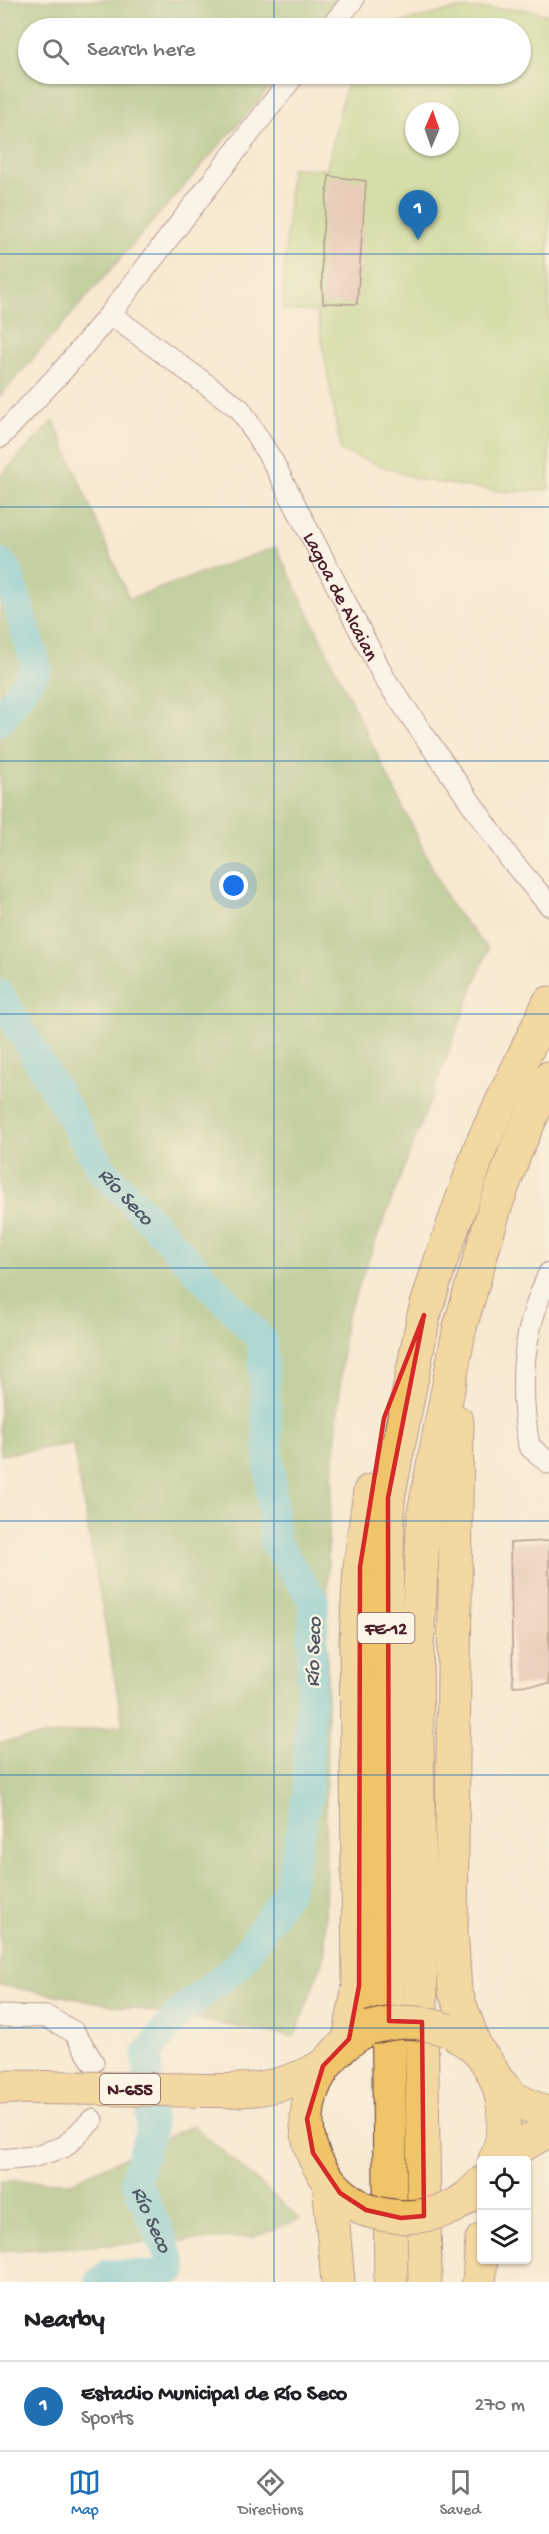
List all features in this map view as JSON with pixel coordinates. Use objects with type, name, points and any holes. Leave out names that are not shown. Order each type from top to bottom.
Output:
[{"type":"main road","name":"FE-12","points":[[391,2282],[385,1680],[388,1498],[424,1315],[481,1146],[549,1003]]},
{"type":"main road","name":"FE-12","points":[[425,2282],[416,1668],[423,1513],[460,1327],[495,1207],[516,1150],[549,1078]]},
{"type":"main road","points":[[359,2034],[356,1640],[360,1567],[369,1496],[384,1418],[424,1315]]},
{"type":"main road","points":[[460,1327],[455,1495],[451,1929],[455,1991],[476,2049],[496,2079],[513,2098],[549,2115]]},
{"type":"main road","points":[[251,2091],[294,2082],[323,2066],[359,2034],[395,2022],[422,2022],[447,2030],[476,2049]]},
{"type":"main road","points":[[323,2066],[314,2082],[309,2100],[307,2119],[309,2137],[316,2160],[329,2181],[340,2193],[366,2210],[400,2218],[418,2217],[453,2207],[477,2188]]},
{"type":"main road","name":"N-655","points":[[0,2087],[86,2075],[182,2090],[251,2091]]},
{"type":"main road","points":[[496,2079],[504,2102],[505,2125],[501,2149],[497,2156]]},
{"type":"main road","points":[[251,2091],[286,2112],[309,2137]]},
{"type":"main road","points":[[507,2156],[549,2130]]},
{"type":"main road","points":[[329,2181],[338,2282]]},
{"type":"main road","points":[[479,2282],[480,2264]]},
{"type":"street","points":[[338,18],[353,0]]},
{"type":"street","points":[[0,437],[64,369],[110,314],[287,84]]},
{"type":"street","name":"Lagoa de Alcaian","points":[[110,314],[240,409],[273,462],[385,679],[510,859],[549,905]]},
{"type":"street","points":[[549,1273],[534,1306],[524,1359],[522,1406],[529,1446],[549,1463]]},
{"type":"street","points":[[0,2016],[47,2017],[74,2032],[86,2075]]},
{"type":"street","points":[[0,2160],[33,2157],[64,2146],[92,2120]]},
{"type":"highlighted area","points":[[424,1315],[388,1498],[389,2021],[422,2022],[424,2216],[401,2218],[366,2210],[340,2193],[313,2153],[307,2119],[323,2066],[349,2039],[359,1986],[360,1567],[384,1418]]},
{"type":"green space","points":[[0,0],[347,0],[331,18],[18,18],[18,84],[273,84],[0,396]]},
{"type":"green space","points":[[456,9],[525,9],[549,15],[549,488],[507,492],[420,480],[341,451],[317,312],[282,310],[291,168],[327,169],[348,84],[531,84],[531,18],[419,18]]},
{"type":"green space","points":[[54,420],[129,599],[276,547],[451,906],[488,949],[345,1321],[328,1540],[325,1953],[295,2037],[0,1985],[0,1742],[123,1725],[73,1444],[0,1455],[0,476]]},
{"type":"green space","points":[[193,2125],[300,2219],[254,2237],[0,2251],[0,2181],[72,2182]]},
{"type":"building","points":[[329,176],[366,181],[357,304],[323,303],[321,247]]},
{"type":"building","points":[[549,1541],[549,1684],[513,1686],[510,1543]]},
{"type":"waterway","name":"Río Seco","points":[[0,563],[7,570],[37,668],[0,720]]},
{"type":"waterway","name":"Río Seco","points":[[0,995],[101,1168],[262,1340],[274,1541],[314,1601],[307,1797],[288,1890],[239,1964],[178,2015],[147,2054],[151,2128],[135,2179],[173,2269],[155,2276],[109,2274],[100,2282]]},
{"type":"place","name":"Estadio Municipal de Río Seco","points":[[418,240]]}]
